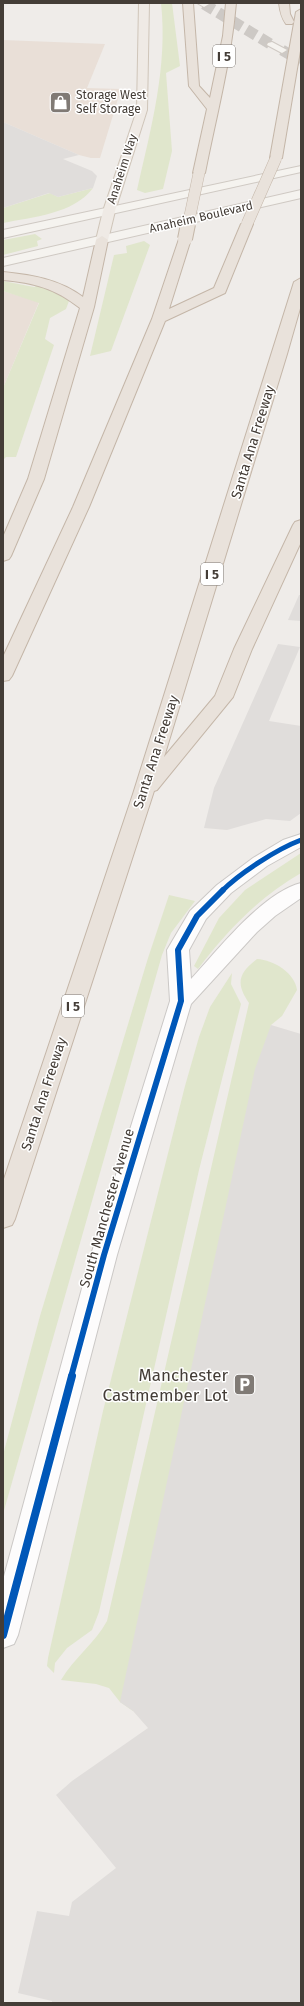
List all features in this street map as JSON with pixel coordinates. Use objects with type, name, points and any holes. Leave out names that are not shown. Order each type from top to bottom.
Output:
[{"type":"highway","points":[[188,3],[187,16],[194,86],[213,109]]},
{"type":"highway","name":"I 5","points":[[3,676],[81,507],[159,319],[185,239],[228,36],[231,3]]},
{"type":"highway","points":[[284,3],[285,14],[289,22]]},
{"type":"highway","points":[[159,319],[220,290],[276,158],[291,78],[301,12]]},
{"type":"highway","points":[[3,556],[36,479],[87,307],[102,240]]},
{"type":"highway","points":[[3,276],[38,280],[56,285],[87,307]]},
{"type":"highway","name":"Santa Ana Freeway","points":[[3,1219],[143,794],[301,282]]},
{"type":"highway","points":[[143,794],[224,697],[243,649],[301,525]]},
{"type":"main road","name":"Anaheim Way","points":[[102,240],[109,211],[142,110],[144,3]]},
{"type":"main road","points":[[272,44],[282,50]]},
{"type":"main road","name":"Anaheim Boulevard","points":[[3,234],[301,169]]},
{"type":"main road","name":"Anaheim Boulevard","points":[[3,262],[301,194]]},
{"type":"street","name":"South Manchester Avenue","points":[[3,1635],[104,1255],[181,1001],[178,975],[178,950],[197,916],[224,889],[260,862],[290,844],[301,840]]},
{"type":"street","name":"South Manchester Avenue","points":[[181,1001],[204,979],[250,926],[274,906],[301,888]]},
{"type":"shaded area","name":"Storage West Self Storage","points":[[3,40],[105,44],[87,88],[121,89],[100,158],[91,158],[79,155],[3,122]]},
{"type":"shaded area","points":[[3,122],[79,155],[63,159],[92,171],[97,176],[93,188],[58,197],[49,193],[3,208]]},
{"type":"shaded area","points":[[3,291],[39,302],[3,388]]},
{"type":"shaded area","points":[[299,595],[301,595],[301,621],[288,620]]},
{"type":"shaded area","points":[[278,644],[300,647],[269,721],[301,726],[301,813],[290,821],[266,819],[227,830],[204,828],[214,788]]},
{"type":"shaded area","name":"Manchester Castmember Lot","points":[[271,1025],[301,1034],[301,2003],[52,2003],[52,2001],[18,1993],[37,1911],[69,1916],[72,1902],[116,1868],[56,1795],[72,1781],[148,1728],[133,1711],[120,1702],[255,1069]]},
{"type":"green space","points":[[161,3],[172,3],[180,66],[166,73],[172,151],[163,189],[145,193],[137,190],[153,120],[160,74],[163,27]]},
{"type":"green space","points":[[93,188],[85,197],[64,209],[39,216],[3,223],[3,208],[50,193],[58,197]]},
{"type":"green space","points":[[35,234],[42,239],[37,241],[38,246],[3,255],[3,240]]},
{"type":"green space","points":[[144,241],[150,245],[111,351],[90,356],[114,255],[127,253],[126,246]]},
{"type":"green space","points":[[3,281],[34,287],[41,284],[67,295],[69,301],[66,309],[50,318],[45,339],[54,345],[16,457],[6,457],[3,460],[3,388],[39,303],[3,291]]},
{"type":"green space","points":[[301,853],[301,873],[271,893],[232,928],[198,969],[194,966],[219,918],[245,890]]},
{"type":"green space","points":[[169,895],[195,901],[171,933],[162,955],[3,1514],[3,1455],[40,1316],[148,958]]},
{"type":"green space","points":[[257,959],[270,962],[283,968],[292,978],[297,990],[282,1016],[271,1025],[133,1711],[120,1702],[109,1688],[96,1684],[61,1680],[97,1636],[107,1621],[249,1003],[242,990],[241,979],[246,969]]},
{"type":"green space","points":[[232,973],[231,984],[241,1004],[199,1170],[99,1612],[92,1630],[67,1648],[55,1663],[54,1673],[47,1666],[48,1658],[103,1411],[185,1086],[199,1037],[210,1007]]},
{"type":"tunnel","points":[[204,4],[272,45]]},
{"type":"tunnel","points":[[282,50],[301,61]]},
{"type":"cycle path","points":[[3,1635],[104,1255],[181,1001],[178,950],[197,916],[224,889],[260,862],[290,844],[301,840]]},
{"type":"place","name":"Storage West Self Storage","points":[[60,102]]},
{"type":"place","name":"Manchester Castmember Lot","points":[[244,1385]]}]
